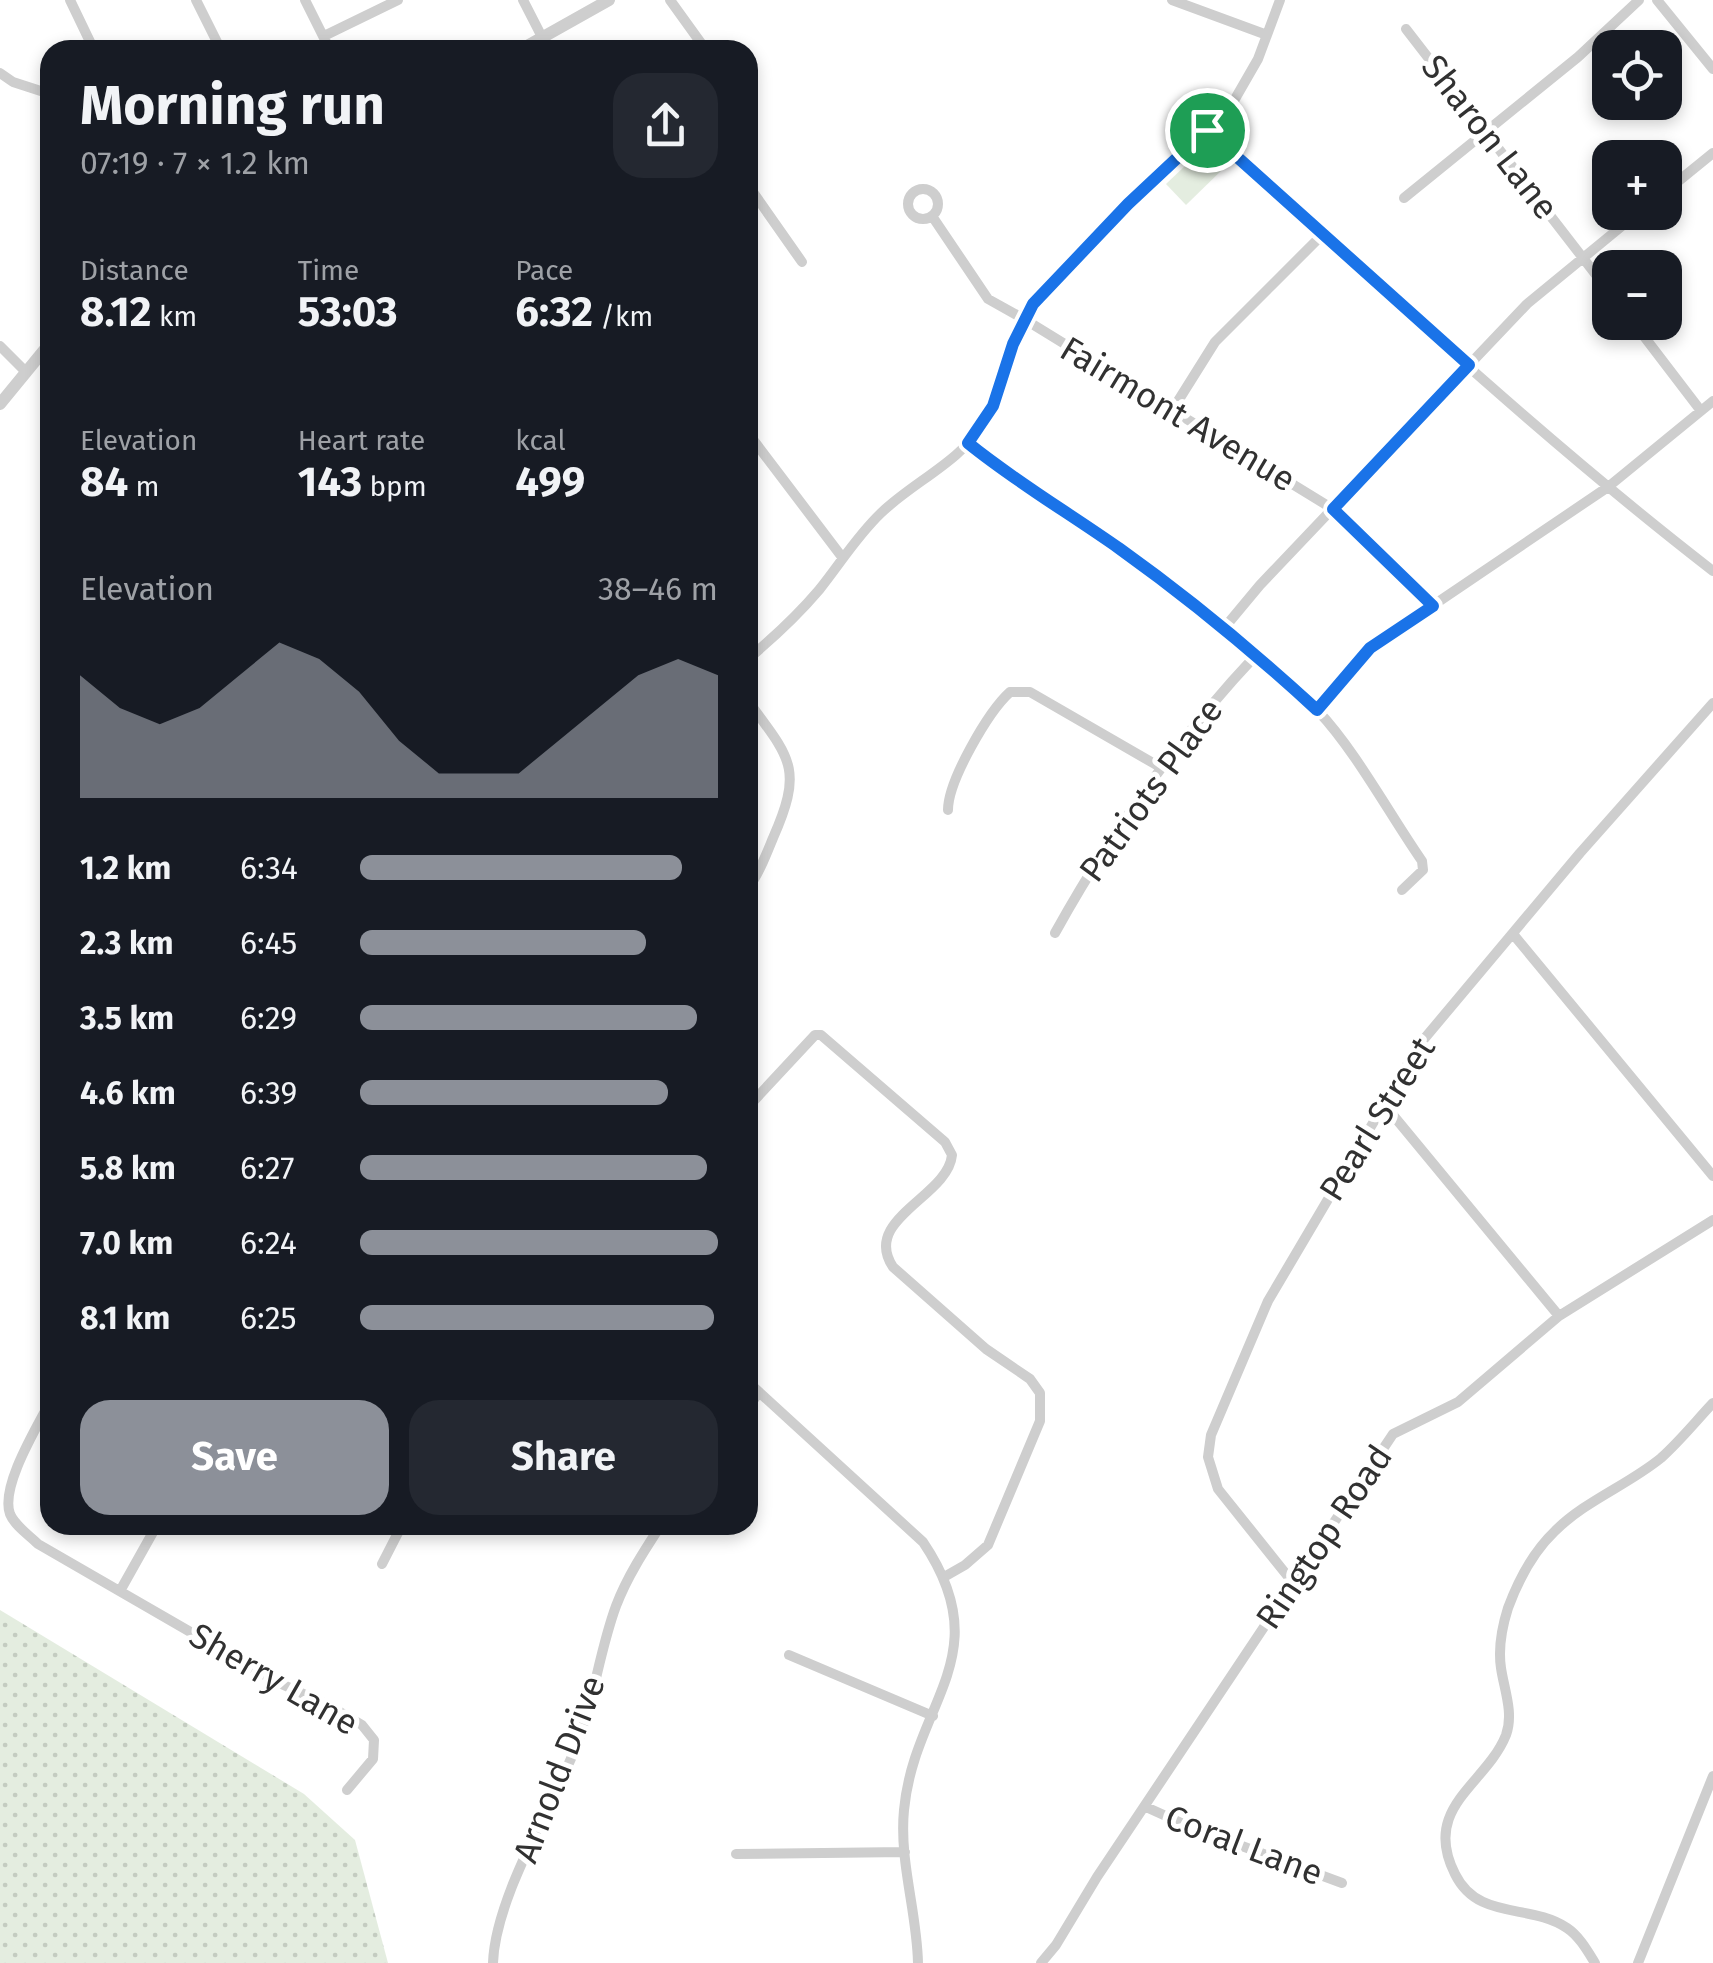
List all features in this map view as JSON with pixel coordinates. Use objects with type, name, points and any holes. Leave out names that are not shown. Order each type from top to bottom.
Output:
[{"type":"street","points":[[70,0],[89,40]]},
{"type":"street","points":[[196,0],[217,40]]},
{"type":"street","points":[[305,0],[326,40]]},
{"type":"street","points":[[324,36],[398,0]]},
{"type":"street","points":[[523,0],[542,38]]},
{"type":"street","points":[[538,40],[609,0]]},
{"type":"street","points":[[670,0],[699,40]]},
{"type":"street","points":[[1172,0],[1267,35]]},
{"type":"street","points":[[758,651],[820,588],[880,514],[968,443],[993,406],[1024,319],[1056,278],[1235,99],[1280,0]]},
{"type":"street","points":[[1404,198],[1578,57],[1639,0]]},
{"type":"street","points":[[1656,0],[1713,69]]},
{"type":"street","name":"Sharon Lane","points":[[1406,29],[1592,270]]},
{"type":"street","points":[[0,74],[40,91]]},
{"type":"street","points":[[1207,130],[1608,487],[1713,570]]},
{"type":"street","points":[[1682,178],[1713,153]]},
{"type":"street","points":[[758,199],[802,262]]},
{"type":"street","name":"Fairmont Avenue","points":[[932,216],[988,300],[1333,509],[1433,606]]},
{"type":"street","points":[[1225,627],[1532,299],[1617,230]]},
{"type":"street","points":[[1172,410],[1215,342],[1323,234]]},
{"type":"street","points":[[1647,340],[1701,411]]},
{"type":"street","points":[[0,346],[25,371]]},
{"type":"street","points":[[0,404],[40,354]]},
{"type":"street","points":[[1317,710],[1370,648],[1608,487],[1713,401]]},
{"type":"street","points":[[968,443],[1225,627],[1317,710],[1422,861],[1423,870],[1402,890]]},
{"type":"street","points":[[758,446],[842,557]]},
{"type":"street","name":"Patriots Place","points":[[1055,933],[1160,767],[1257,654]]},
{"type":"street","points":[[948,810],[948,795],[989,719],[1010,692],[1030,692],[1160,767]]},
{"type":"street","name":"Pearl Street","points":[[1294,1584],[1218,1488],[1208,1457],[1211,1436],[1268,1301],[1419,1044],[1711,710]]},
{"type":"street","points":[[758,715],[782,748],[791,772],[791,785],[775,834],[758,868]]},
{"type":"street","points":[[1513,934],[1713,1176]]},
{"type":"street","points":[[758,1096],[799,1050],[815,1035],[821,1035],[945,1142],[952,1155],[946,1172],[888,1235],[884,1242],[886,1256],[893,1267],[986,1350],[1030,1379],[1040,1394],[1040,1421],[992,1536],[978,1555],[944,1577]]},
{"type":"street","points":[[1383,1102],[1559,1316]]},
{"type":"street","name":"Ringtop Road","points":[[1041,1963],[1393,1434],[1458,1402],[1559,1316],[1713,1220]]},
{"type":"street","points":[[759,1392],[902,1520],[922,1542],[952,1598],[955,1644],[909,1782],[904,1811],[918,1963]]},
{"type":"street","points":[[1595,1963],[1576,1935],[1558,1923],[1494,1908],[1466,1892],[1449,1861],[1448,1822],[1462,1793],[1507,1731],[1500,1638],[1512,1600],[1532,1562],[1553,1532],[1662,1456],[1713,1402]]},
{"type":"street","name":"Sherry Lane","points":[[40,1422],[14,1474],[8,1494],[10,1514],[38,1544],[277,1682],[362,1725],[374,1740],[373,1760],[347,1790]]},
{"type":"street","points":[[120,1592],[151,1535]]},
{"type":"street","points":[[382,1564],[397,1535]]},
{"type":"street","name":"Arnold Drive","points":[[492,1963],[510,1892],[576,1746],[617,1604],[654,1535]]},
{"type":"street","points":[[788,1656],[933,1716]]},
{"type":"street","points":[[1638,1963],[1713,1776]]},
{"type":"street","name":"Coral Lane","points":[[1146,1807],[1342,1883]]},
{"type":"street","points":[[736,1854],[905,1852]]},
{"type":"shaded area","points":[[1206,146],[1226,166],[1186,205],[1166,184]]},
{"type":"shaded area","points":[[0,1610],[304,1794],[355,1840],[388,1963],[0,1963]]},
{"type":"route","points":[[1207,130],[1469,365],[1333,509],[1433,606],[1370,648],[1317,710],[1225,627],[968,443],[993,406],[1013,344],[1033,304],[1128,204],[1207,130]]}]
